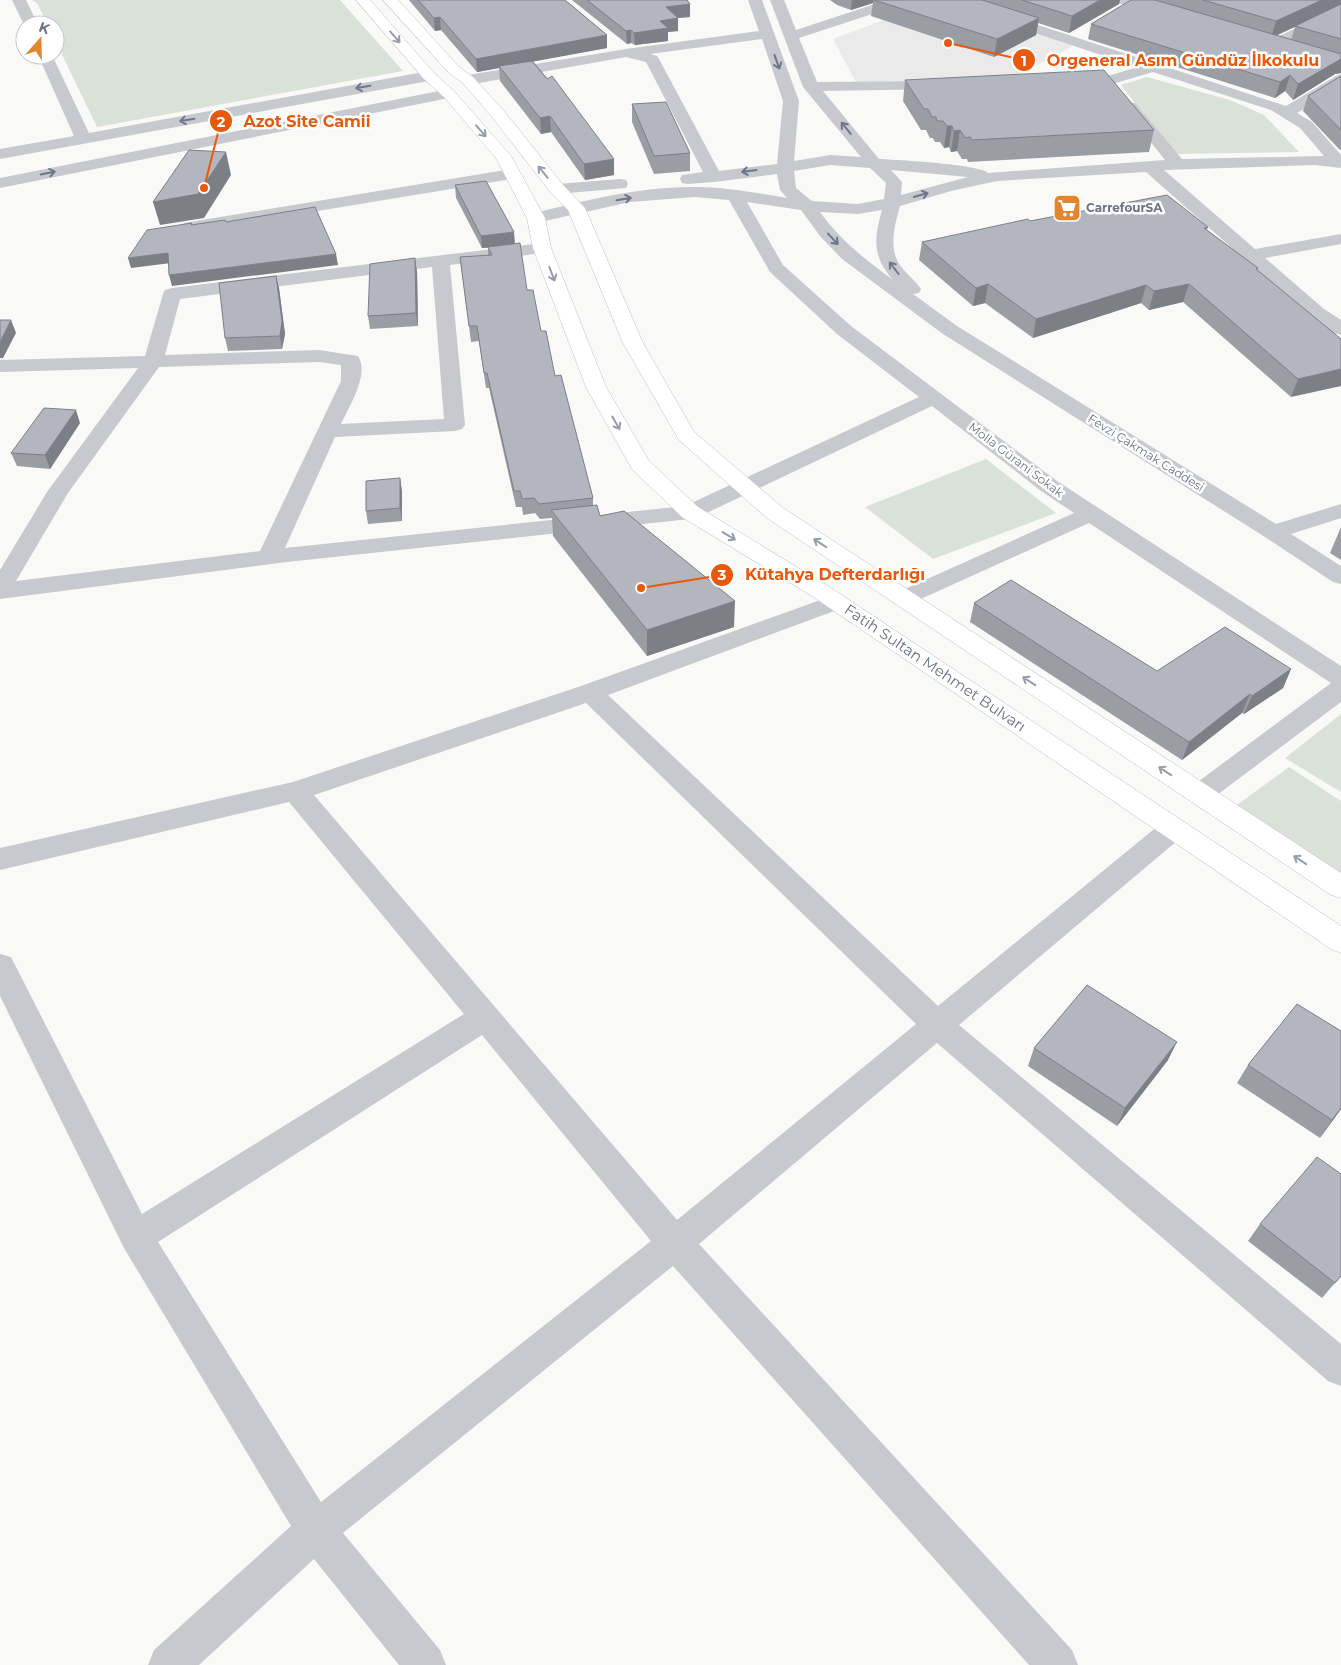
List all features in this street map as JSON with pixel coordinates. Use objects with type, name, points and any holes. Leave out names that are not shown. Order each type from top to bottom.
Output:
[{"type":"main road","name":"Fatih Sultan Mehmet Bulvarı","points":[[363,0],[429,76],[449,94],[503,156],[536,218],[542,248],[596,387],[640,464],[690,512],[837,602],[1341,941]]},
{"type":"main road","points":[[390,0],[454,70],[472,85],[498,114],[557,189],[576,208],[633,343],[686,436],[775,513],[1341,887]]},
{"type":"main road","points":[[429,76],[454,70]]},
{"type":"main road","points":[[449,94],[472,85]]},
{"type":"street","points":[[19,0],[26,15]]},
{"type":"street","name":"Fevzi Çakmak Caddesi","points":[[755,0],[791,100],[789,141],[785,168],[788,190],[807,206],[826,232],[848,255],[950,330],[1273,532],[1341,577]]},
{"type":"street","name":"Fevzi Çakmak Caddesi","points":[[777,0],[812,87],[873,162],[894,182],[892,203],[885,231],[885,248],[890,265],[950,330]]},
{"type":"street","points":[[792,36],[901,0]]},
{"type":"street","points":[[948,0],[1276,107],[1306,125],[1340,163]]},
{"type":"street","points":[[1130,4],[1181,18]]},
{"type":"street","points":[[1288,50],[1266,44],[1341,11]]},
{"type":"street","points":[[1071,40],[1087,31]]},
{"type":"street","points":[[472,85],[626,53],[767,34]]},
{"type":"street","points":[[612,41],[626,53],[652,59],[714,177]]},
{"type":"street","points":[[50,65],[90,138],[108,161]]},
{"type":"street","points":[[1089,80],[1109,80],[1154,67]]},
{"type":"street","points":[[0,154],[429,76]]},
{"type":"street","points":[[400,80],[416,99]]},
{"type":"street","points":[[1109,80],[1176,164]]},
{"type":"street","points":[[1286,113],[1341,80]]},
{"type":"street","points":[[812,87],[960,84]]},
{"type":"street","points":[[0,183],[416,99],[449,94]]},
{"type":"street","points":[[278,103],[291,124]]},
{"type":"street","points":[[557,189],[714,177],[830,160],[873,162],[997,176]]},
{"type":"street","points":[[536,218],[630,197],[695,192],[735,195],[807,206],[858,209],[892,203],[947,187],[997,176],[1176,164],[1315,160],[1340,163]]},
{"type":"street","points":[[1150,167],[1317,312],[1341,329]]},
{"type":"street","points":[[173,230],[512,174]]},
{"type":"street","name":"Molla Gürani Sokak","points":[[735,195],[776,268],[844,330],[1049,486],[1341,678]]},
{"type":"street","points":[[1252,255],[1341,239]]},
{"type":"street","points":[[0,590],[58,492],[153,361],[172,294],[542,248]]},
{"type":"street","points":[[328,431],[455,426],[441,261]]},
{"type":"street","points":[[0,366],[319,356],[351,360],[351,381],[269,557]]},
{"type":"street","points":[[0,590],[269,557],[690,512],[933,398]]},
{"type":"street","points":[[1273,532],[1341,511]]},
{"type":"street","points":[[904,598],[1090,514]]},
{"type":"street","points":[[0,859],[295,791],[590,692],[837,602]]},
{"type":"street","points":[[1200,794],[1341,688]]},
{"type":"street","points":[[590,692],[937,1025],[1341,1368]]},
{"type":"street","points":[[295,791],[675,1243],[1057,1665]]},
{"type":"street","points":[[184,1660],[316,1530],[675,1243],[1174,828]]},
{"type":"street","points":[[0,966],[136,1237],[316,1530],[425,1665]]},
{"type":"street","points":[[136,1237],[484,1017]]},
{"type":"shaded area","points":[[32,0],[340,0],[403,71],[97,127],[65,61],[65,15],[43,15],[37,3]]},
{"type":"shaded area","points":[[929,3],[942,3],[1073,46],[1007,81],[858,86],[833,39]]},
{"type":"shaded area","points":[[1147,77],[1230,100],[1264,115],[1299,152],[1174,154],[1121,85]]},
{"type":"shaded area","points":[[986,459],[1056,513],[933,559],[865,507]]},
{"type":"shaded area","points":[[1341,714],[1341,792],[1285,758]]},
{"type":"shaded area","points":[[1289,767],[1341,801],[1341,873],[1237,805]]},
{"type":"building","points":[[418,0],[565,0],[607,35],[476,59],[440,17],[434,18]]},
{"type":"building","points":[[587,0],[687,0],[690,4],[666,7],[678,18],[660,21],[668,28],[634,33],[631,30],[626,31]]},
{"type":"building","points":[[874,0],[982,0],[1039,18],[997,39]]},
{"type":"building","points":[[1022,0],[1100,0],[1072,16]]},
{"type":"building","points":[[1131,0],[1155,0],[1341,54],[1341,59],[1298,84],[1290,75],[1280,82],[1091,24]]},
{"type":"building","points":[[1203,0],[1322,0],[1276,21]]},
{"type":"building","points":[[1341,4],[1341,39],[1295,26]]},
{"type":"building","points":[[532,61],[547,79],[552,76],[614,159],[584,164],[550,116],[540,118],[499,66]]},
{"type":"building","points":[[1104,70],[1154,130],[972,140],[970,137],[965,138],[960,130],[954,131],[952,126],[947,126],[943,121],[937,121],[936,117],[932,117],[928,109],[924,109],[905,80]]},
{"type":"building","points":[[1341,76],[1341,130],[1308,96]]},
{"type":"building","points":[[666,102],[690,153],[654,156],[632,104]]},
{"type":"building","points":[[189,150],[226,152],[198,194],[153,202]]},
{"type":"building","points":[[486,181],[514,232],[481,236],[455,185]]},
{"type":"building","points":[[1167,195],[1208,227],[1204,228],[1258,268],[1256,269],[1341,339],[1341,369],[1298,379],[1189,284],[1154,291],[1146,285],[1036,319],[988,284],[976,288],[922,242],[1028,219],[1030,221]]},
{"type":"building","points":[[315,207],[336,254],[169,275],[168,253],[128,258],[147,230],[192,223],[191,225],[225,220],[226,222]]},
{"type":"building","points":[[520,243],[527,290],[533,290],[541,331],[546,331],[555,376],[561,375],[593,498],[539,504],[534,498],[522,499],[520,491],[514,491],[487,373],[484,373],[477,326],[469,326],[460,257],[492,255],[488,247]]},
{"type":"building","points":[[415,258],[416,313],[368,316],[370,264]]},
{"type":"building","points":[[276,276],[282,321],[280,336],[225,338],[219,283]]},
{"type":"building","points":[[0,320],[11,320],[0,342]]},
{"type":"building","points":[[44,408],[76,410],[45,455],[11,453]]},
{"type":"building","points":[[400,478],[400,508],[366,511],[366,481]]},
{"type":"building","points":[[597,505],[600,516],[624,511],[735,601],[647,630],[551,510]]},
{"type":"building","points":[[1011,580],[1157,671],[1225,627],[1291,669],[1252,696],[1250,694],[1189,742],[974,603]]},
{"type":"building","points":[[1087,985],[1177,1042],[1125,1108],[1034,1048]]},
{"type":"building","points":[[1297,1004],[1341,1031],[1341,1108],[1332,1120],[1248,1065]]},
{"type":"building","points":[[1317,1157],[1341,1174],[1341,1276],[1335,1283],[1260,1224]]},
{"type":"place","name":"Orgeneral Asım Gündüz İlkokulu","points":[[948,43]]},
{"type":"place","name":"Azot Site Camii","points":[[204,188]]},
{"type":"place","name":"CarrefourSA","points":[[1067,208]]},
{"type":"place","name":"Kütahya Defterdarlığı","points":[[641,588]]}]
